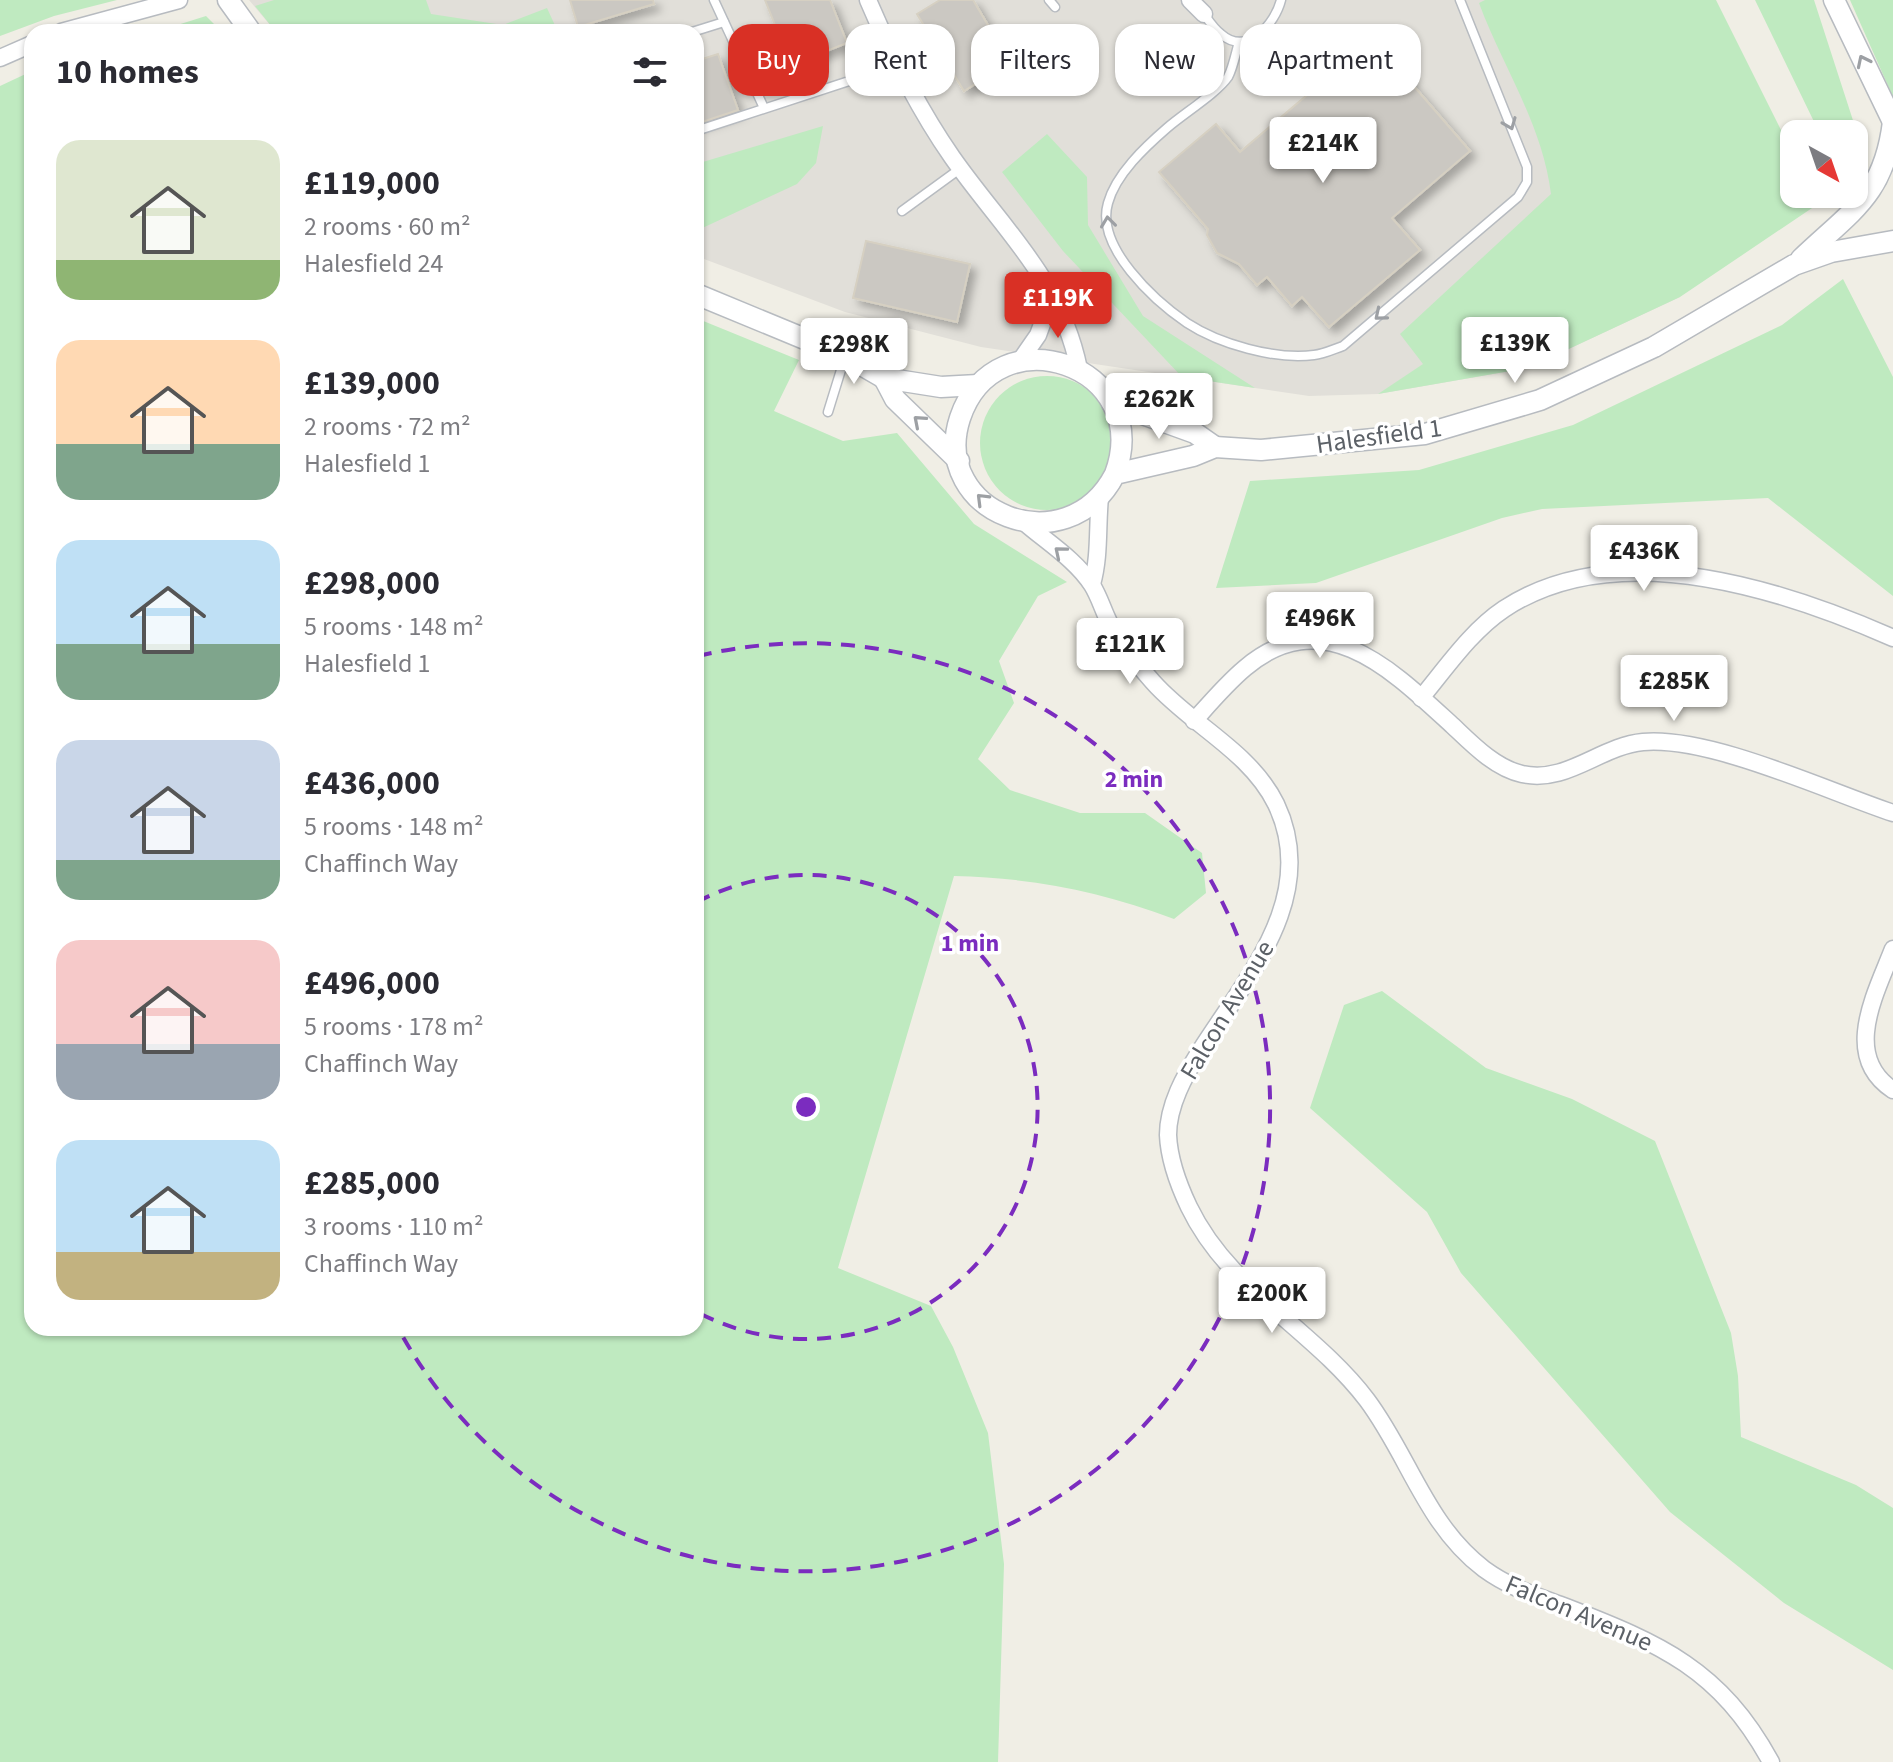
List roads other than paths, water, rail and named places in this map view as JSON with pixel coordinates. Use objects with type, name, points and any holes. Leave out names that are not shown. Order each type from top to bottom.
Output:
[{"type":"street","points":[[90,24],[179,0]]},
{"type":"street","points":[[228,0],[245,24]]},
{"type":"street","points":[[868,0],[879,24]]},
{"type":"street","points":[[1190,0],[1204,14]]},
{"type":"street","points":[[1834,0],[1893,122]]},
{"type":"street","points":[[0,58],[24,48]]},
{"type":"street","points":[[917,96],[962,168],[1064,312],[1079,369]]},
{"type":"street","name":"Halesfield 1","points":[[1115,474],[1215,447],[1261,450],[1425,434],[1540,400],[1654,347],[1794,265],[1858,207],[1880,178],[1893,122]]},
{"type":"street","name":"Halesfield 1","points":[[1794,265],[1854,247],[1888,241]]},
{"type":"street","points":[[1020,361],[1038,335],[1053,294]]},
{"type":"street","points":[[704,297],[846,356],[884,378],[941,387],[978,385]]},
{"type":"street","points":[[959,461],[959,420],[978,385],[998,370],[1020,361],[1045,359],[1079,369]]},
{"type":"street","name":"Halesfield 1","points":[[1025,523],[1066,519],[1091,507],[1115,474],[1122,438],[1112,403],[1098,384],[1079,369]]},
{"type":"street","points":[[884,378],[895,399],[959,461],[978,497],[999,514],[1025,523]]},
{"type":"street","name":"Halesfield 1","points":[[1112,403],[1195,433],[1215,447]]},
{"type":"street","points":[[1092,584],[1099,561],[1096,533],[1100,497]]},
{"type":"street","name":"Falcon Avenue","points":[[1025,523],[1069,559],[1092,584],[1108,620],[1134,659],[1171,701],[1238,756],[1274,801],[1286,836],[1291,872],[1276,930],[1194,1060],[1173,1106],[1168,1133],[1170,1148],[1190,1209],[1244,1283],[1335,1364],[1368,1401],[1429,1508],[1466,1554],[1522,1592],[1643,1638],[1709,1679],[1747,1722],[1771,1762]]},
{"type":"street","points":[[1421,698],[1459,652],[1501,611],[1537,592],[1590,578],[1642,573],[1727,582],[1783,597],[1893,638]]},
{"type":"street","points":[[1194,721],[1245,668],[1270,651],[1312,640],[1335,641],[1357,650],[1421,698],[1490,757],[1522,774],[1563,772],[1623,746],[1643,742],[1681,743],[1719,752],[1893,813]]},
{"type":"street","points":[[1893,949],[1863,1040],[1876,1076],[1893,1090]]},
{"type":"lane","points":[[714,0],[764,108]]},
{"type":"lane","points":[[1204,14],[1222,36],[1239,42],[1254,38],[1268,28],[1281,0]]},
{"type":"lane","points":[[1239,42],[1227,77],[1162,132],[1116,182],[1106,206],[1109,235],[1123,262],[1142,285],[1169,311],[1200,331],[1230,345],[1314,356],[1343,346],[1504,210],[1527,182],[1527,167],[1460,0]]},
{"type":"lane","points":[[704,28],[724,22]]},
{"type":"lane","points":[[704,128],[845,82]]},
{"type":"lane","points":[[902,211],[962,168]]},
{"type":"lane","points":[[828,412],[846,356]]}]
